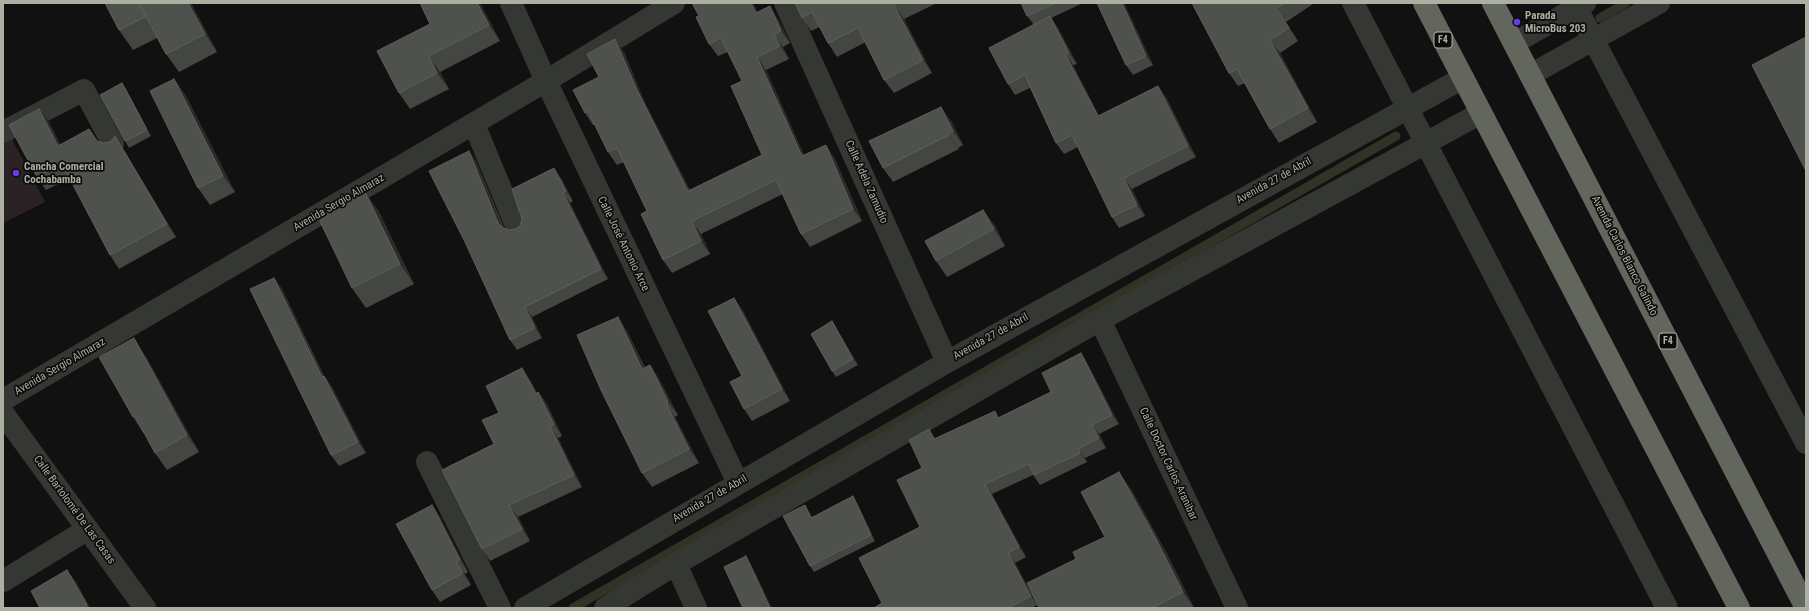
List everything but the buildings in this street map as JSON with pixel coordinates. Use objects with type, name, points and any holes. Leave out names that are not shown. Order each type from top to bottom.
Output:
[{"type":"highway","name":"F4","points":[[1424,3],[1739,608]]},
{"type":"highway","name":"F4","points":[[1493,3],[1530,75]]},
{"type":"highway","name":"Avenida Carlos Blanco Galindo","points":[[1530,75],[1806,608]]},
{"type":"street","name":"Calle José Antonio Arce","points":[[510,3],[738,484]]},
{"type":"street","name":"Avenida Sergio Almaraz","points":[[3,400],[474,124],[674,3]]},
{"type":"street","name":"Calle Adela Zamudio","points":[[785,3],[946,362]]},
{"type":"street","points":[[1353,3],[1667,608]]},
{"type":"street","points":[[1530,75],[1659,3]]},
{"type":"street","points":[[1514,43],[1578,5],[1594,39],[1806,443]]},
{"type":"street","name":"Avenida 27 de Abril","points":[[525,608],[946,362],[1407,107],[1463,78]]},
{"type":"street","points":[[3,132],[84,90],[113,144]]},
{"type":"street","points":[[605,608],[676,564],[1100,320],[1481,113]]},
{"type":"street","points":[[474,124],[517,228]]},
{"type":"street","name":"Calle Doctor Carlos Aranibar","points":[[1100,320],[1237,608]]},
{"type":"street","name":"Calle Bartolomé De Las Casas","points":[[3,413],[145,608]]},
{"type":"street","points":[[427,462],[500,608]]},
{"type":"street","points":[[3,581],[88,529]]},
{"type":"street","points":[[676,564],[696,608]]},
{"type":"shaded area","name":"Cancha Comercial Cochabamba","points":[[12,139],[45,202],[3,223],[3,144]]},
{"type":"waterway","points":[[1600,18],[1626,3]]},
{"type":"waterway","points":[[573,608],[1396,136]]},
{"type":"place","name":"Parada MicroBus 203","points":[[1517,22]]},
{"type":"place","name":"Cancha Comercial Cochabamba","points":[[16,173]]}]
